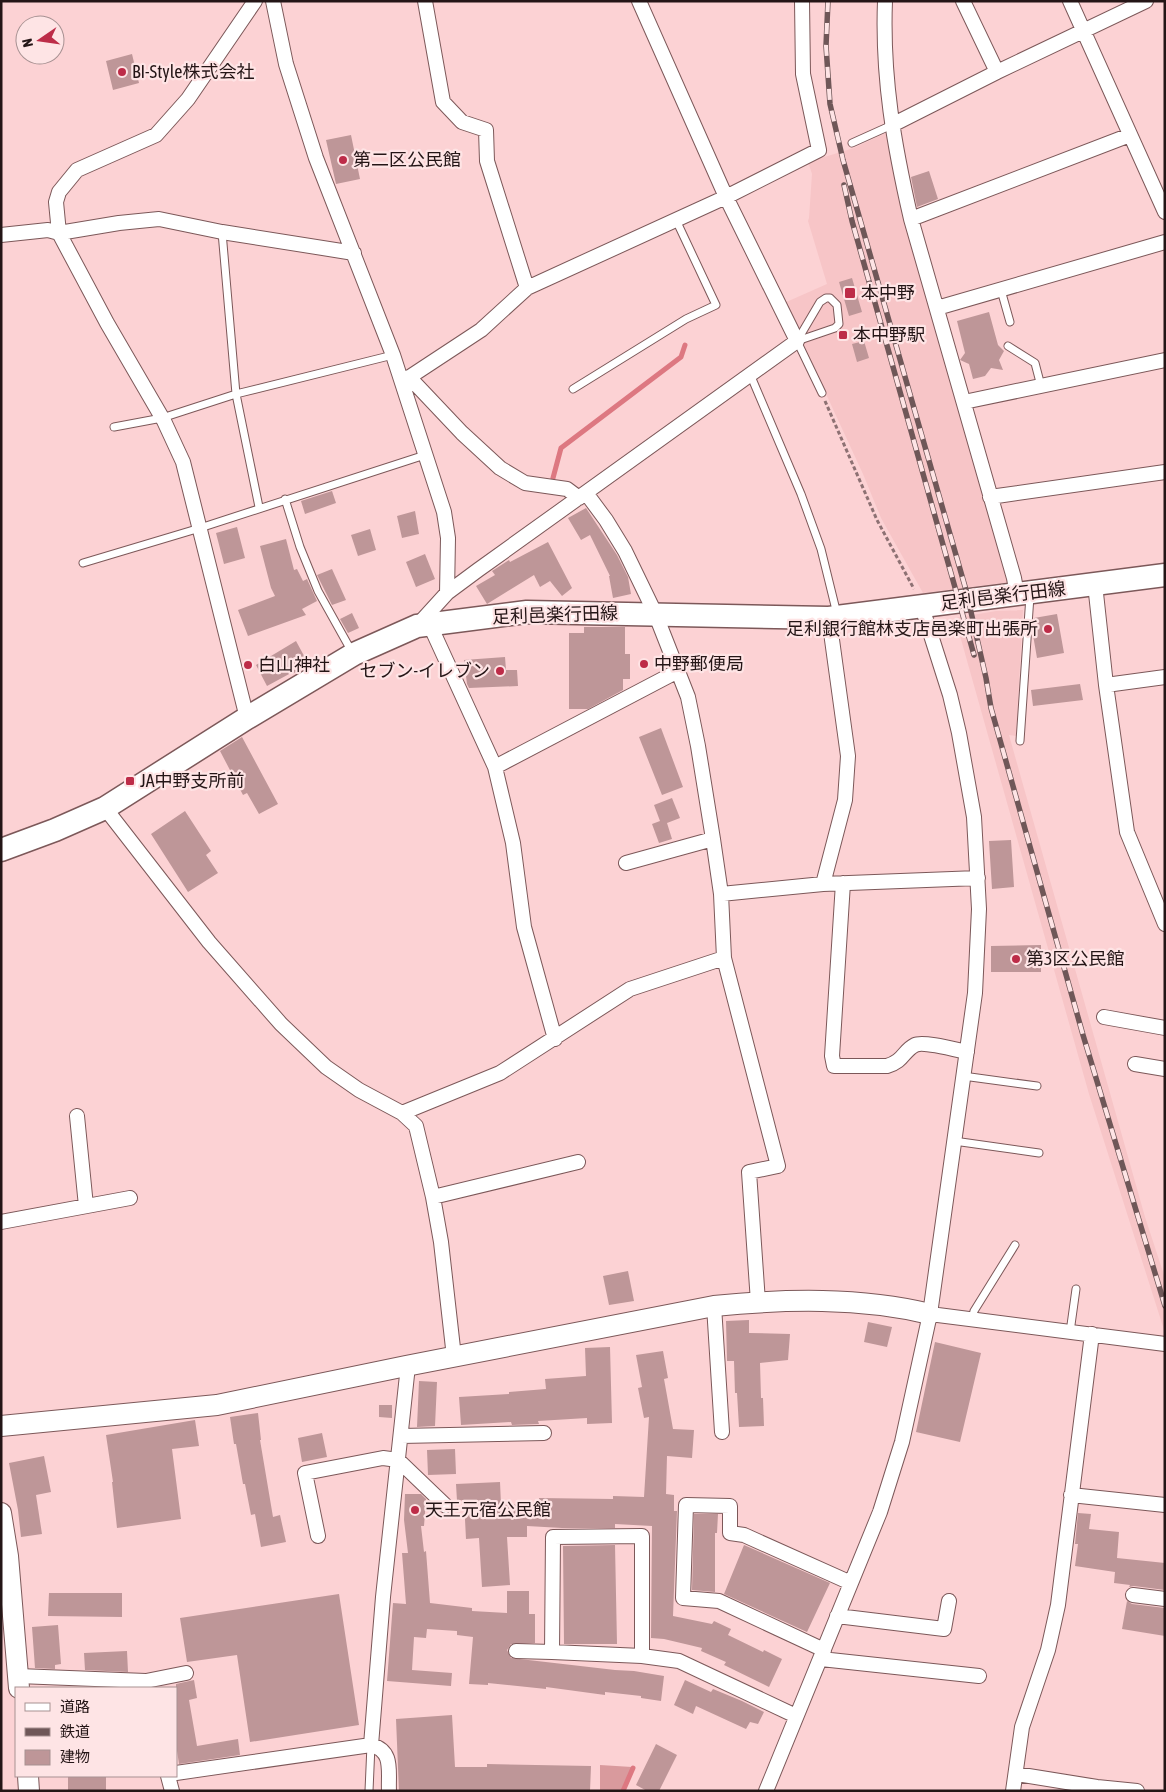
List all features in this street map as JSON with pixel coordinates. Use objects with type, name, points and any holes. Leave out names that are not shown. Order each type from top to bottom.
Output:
[{"type":"main road","name":"足利邑楽行田線","points":[[1,850],[55,830],[105,808],[247,718],[354,654],[423,624],[527,612],[758,618],[833,617],[919,600],[1024,594],[1165,575]]},
{"type":"street","points":[[247,718],[183,462],[162,418],[107,323],[59,233],[56,202],[59,192],[77,170],[156,135],[188,99],[255,1]]},
{"type":"street","points":[[273,1],[286,64],[316,158],[393,355],[405,379],[444,512],[448,538],[447,593]]},
{"type":"street","points":[[425,1],[443,102],[462,122],[486,130],[487,161],[527,288]]},
{"type":"street","points":[[555,1039],[524,927],[513,843],[494,767],[423,624],[447,593],[797,341],[726,197],[639,1]]},
{"type":"street","points":[[405,379],[481,330],[527,288],[726,197],[819,150],[803,74],[802,1]]},
{"type":"street","points":[[884,1],[883,40],[889,108],[911,220],[1016,584],[1024,594]]},
{"type":"street","points":[[963,1],[997,72]]},
{"type":"street","points":[[1070,1],[1165,212]]},
{"type":"street","points":[[892,125],[997,72],[1146,1]]},
{"type":"street","points":[[911,220],[1130,135]]},
{"type":"street","points":[[1,235],[48,230],[59,233],[159,219],[222,232],[354,253]]},
{"type":"street","points":[[937,308],[1165,242]]},
{"type":"street","points":[[964,402],[1165,360]]},
{"type":"street","points":[[405,379],[500,468],[525,482],[567,489],[583,496],[606,520],[625,551],[655,614],[688,697],[698,746],[721,894],[724,958],[778,1166],[749,1172],[758,1302]]},
{"type":"street","points":[[990,497],[1165,472]]},
{"type":"street","points":[[1095,584],[1106,685],[1127,832],[1165,924]]},
{"type":"street","points":[[766,1791],[880,1512],[902,1442],[930,1314],[975,993],[978,957],[978,878],[974,817],[950,695],[919,600]]},
{"type":"street","points":[[823,884],[845,800],[848,756],[833,617]]},
{"type":"street","points":[[494,767],[678,672]]},
{"type":"street","points":[[1106,685],[1165,677]]},
{"type":"street","points":[[105,808],[209,942],[281,1024],[326,1067],[359,1090],[402,1113],[416,1126],[433,1197],[441,1242],[454,1357]]},
{"type":"street","points":[[626,863],[713,839]]},
{"type":"street","points":[[721,894],[823,884],[978,878]]},
{"type":"street","points":[[843,883],[832,1056],[834,1066],[886,1066],[895,1064],[905,1056],[910,1048],[919,1043],[967,1052]]},
{"type":"street","points":[[402,1113],[500,1073],[630,989],[724,958]]},
{"type":"street","points":[[1104,1017],[1165,1028]]},
{"type":"street","points":[[1136,1064],[1165,1069]]},
{"type":"street","points":[[77,1116],[86,1206]]},
{"type":"street","points":[[433,1197],[578,1162]]},
{"type":"street","points":[[1,1222],[130,1198]]},
{"type":"street","points":[[1,1426],[218,1405],[714,1306],[758,1302],[828,1302],[873,1305],[1165,1344]]},
{"type":"street","points":[[714,1306],[722,1432]]},
{"type":"street","points":[[1013,1791],[1022,1728],[1048,1650],[1058,1605],[1092,1334]]},
{"type":"street","points":[[371,1745],[383,1596],[408,1375],[406,1366]]},
{"type":"street","points":[[402,1436],[544,1433]]},
{"type":"street","points":[[318,1536],[304,1473],[383,1458],[398,1460],[446,1506]]},
{"type":"street","points":[[1071,1495],[1165,1506]]},
{"type":"street","points":[[851,1583],[744,1535],[730,1533],[730,1506],[686,1505],[683,1598],[718,1601],[822,1654],[978,1676]]},
{"type":"street","points":[[1,1513],[8,1556],[18,1682],[147,1685],[186,1673]]},
{"type":"street","points":[[552,1652],[553,1538],[642,1536],[642,1656]]},
{"type":"street","points":[[1133,1595],[1165,1599]]},
{"type":"street","points":[[837,1616],[944,1629],[949,1601]]},
{"type":"street","points":[[516,1651],[642,1656],[679,1661],[796,1716]]},
{"type":"street","points":[[178,1773],[371,1745],[380,1747],[388,1756],[389,1791]]},
{"type":"street","points":[[1016,1774],[1097,1789],[1136,1791]]},
{"type":"street","points":[[28,1777],[29,1791]]},
{"type":"street","points":[[168,1777],[172,1791]]},
{"type":"lane","points":[[852,143],[892,125]]},
{"type":"lane","points":[[573,389],[686,319],[716,304],[676,220]]},
{"type":"lane","points":[[222,232],[236,394],[259,507]]},
{"type":"lane","points":[[1001,290],[1010,322]]},
{"type":"lane","points":[[826,298],[833,300],[837,305],[839,324],[835,328],[797,341],[820,302],[826,298]]},
{"type":"lane","points":[[797,341],[822,393]]},
{"type":"lane","points":[[1008,346],[1035,362],[1042,386]]},
{"type":"lane","points":[[114,427],[162,418],[236,394],[393,355]]},
{"type":"lane","points":[[750,374],[801,494],[821,548],[833,617]]},
{"type":"lane","points":[[83,563],[200,528],[259,507],[426,455]]},
{"type":"lane","points":[[284,499],[300,547],[318,591],[354,654]]},
{"type":"lane","points":[[1020,741],[1024,594]]},
{"type":"lane","points":[[964,1076],[1038,1086]]},
{"type":"lane","points":[[954,1141],[1039,1153]]},
{"type":"lane","points":[[972,1319],[974,1311],[1014,1244]]},
{"type":"lane","points":[[1070,1332],[1076,1289]]},
{"type":"lane","points":[[369,1791],[371,1745]]},
{"type":"path","points":[[822,393],[877,520],[919,600]]},
{"type":"shaded area","points":[[886,133],[889,134],[1010,582],[923,593],[881,518],[863,474],[784,303],[827,284],[808,221],[812,174],[808,162],[854,148]]},
{"type":"shaded area","points":[[1023,610],[1016,736],[1009,735],[1145,1217],[1165,1278],[1165,1333],[1089,1094],[955,618],[996,611]]},
{"type":"shaded area","points":[[600,1765],[632,1767],[621,1791],[600,1791]]},
{"type":"building","name":"BI-Style株式会社","points":[[132,54],[139,83],[113,90],[106,61]]},
{"type":"building","name":"第二区公民館","points":[[351,135],[360,179],[336,184],[326,140]]},
{"type":"building","points":[[929,171],[938,199],[917,207],[911,177]]},
{"type":"building","points":[[852,278],[862,312],[849,316],[839,282]]},
{"type":"building","points":[[989,312],[998,345],[1004,351],[999,360],[1003,370],[991,368],[985,376],[973,379],[969,364],[960,360],[965,353],[957,321]]},
{"type":"building","points":[[864,341],[869,358],[857,362],[852,344]]},
{"type":"building","points":[[332,491],[336,503],[305,514],[301,501]]},
{"type":"building","points":[[586,508],[617,555],[628,577],[631,594],[613,598],[610,576],[590,535],[581,540],[568,518]]},
{"type":"building","points":[[415,511],[419,534],[402,538],[397,516]]},
{"type":"building","points":[[237,527],[245,558],[224,564],[216,533]]},
{"type":"building","points":[[370,529],[376,550],[358,556],[351,535]]},
{"type":"building","points":[[286,539],[294,570],[297,569],[303,581],[307,579],[317,601],[302,609],[306,615],[248,636],[238,610],[275,596],[271,588],[260,546]]},
{"type":"building","points":[[548,542],[572,588],[562,596],[550,581],[540,587],[534,575],[487,604],[476,586],[495,575],[492,571],[509,560],[510,562]]},
{"type":"building","points":[[425,554],[435,579],[416,587],[406,562]]},
{"type":"building","points":[[332,569],[346,600],[332,605],[317,575]]},
{"type":"building","points":[[352,613],[359,628],[348,633],[340,619]]},
{"type":"building","points":[[1057,614],[1064,653],[1037,658],[1033,635],[1034,618]]},
{"type":"building","points":[[584,627],[625,627],[625,654],[630,654],[630,679],[623,679],[623,690],[588,709],[569,709],[569,633],[584,633]]},
{"type":"building","points":[[296,641],[309,665],[267,686],[256,665]]},
{"type":"building","points":[[505,657],[506,670],[517,670],[518,686],[469,688],[464,660]]},
{"type":"building","points":[[1080,684],[1083,700],[1033,706],[1031,690]]},
{"type":"building","points":[[661,728],[683,787],[662,795],[639,737]]},
{"type":"building","points":[[242,737],[278,804],[259,814],[247,793],[243,795],[220,751]]},
{"type":"building","points":[[672,798],[680,818],[667,823],[672,839],[659,843],[652,824],[660,821],[654,805]]},
{"type":"building","points":[[185,811],[211,851],[206,855],[218,873],[188,892],[151,834]]},
{"type":"building","points":[[1011,840],[1014,887],[992,889],[989,841]]},
{"type":"building","name":"第3区公民館","points":[[1041,945],[1041,972],[991,972],[991,946]]},
{"type":"building","points":[[628,1271],[634,1301],[609,1305],[603,1276]]},
{"type":"building","points":[[749,1320],[749,1333],[790,1334],[788,1360],[760,1363],[764,1426],[739,1427],[734,1361],[727,1361],[726,1321]]},
{"type":"building","points":[[868,1322],[892,1327],[887,1347],[864,1342]]},
{"type":"building","points":[[935,1342],[981,1353],[960,1442],[916,1432]]},
{"type":"building","points":[[610,1347],[612,1423],[587,1424],[587,1418],[538,1421],[539,1424],[512,1425],[511,1422],[461,1425],[459,1397],[509,1394],[509,1392],[546,1389],[545,1379],[586,1376],[585,1348]]},
{"type":"building","points":[[663,1351],[668,1378],[664,1379],[673,1429],[694,1430],[692,1458],[667,1456],[666,1494],[674,1495],[674,1511],[677,1511],[673,1616],[712,1624],[714,1621],[731,1629],[728,1635],[782,1659],[769,1687],[724,1665],[726,1662],[701,1651],[702,1648],[664,1639],[651,1638],[652,1526],[615,1524],[615,1528],[562,1528],[527,1526],[527,1537],[507,1537],[510,1585],[482,1587],[479,1538],[466,1539],[464,1500],[457,1501],[456,1484],[500,1482],[501,1505],[539,1504],[539,1498],[613,1499],[613,1496],[644,1497],[649,1417],[644,1418],[638,1388],[642,1387],[636,1355]]},
{"type":"building","points":[[419,1381],[437,1382],[435,1426],[417,1427]]},
{"type":"building","points":[[379,1405],[392,1405],[392,1418],[379,1417]]},
{"type":"building","points":[[258,1413],[260,1440],[273,1517],[280,1515],[286,1542],[261,1547],[255,1514],[251,1515],[245,1484],[243,1484],[230,1417]]},
{"type":"building","points":[[195,1420],[199,1446],[172,1449],[181,1519],[117,1528],[106,1435]]},
{"type":"building","points":[[322,1433],[327,1457],[302,1462],[298,1438]]},
{"type":"building","points":[[455,1449],[456,1474],[428,1475],[427,1450]]},
{"type":"building","points":[[44,1456],[51,1492],[36,1495],[42,1534],[21,1537],[9,1463]]},
{"type":"building","points":[[405,1494],[421,1494],[426,1499],[424,1526],[421,1526],[424,1552],[426,1551],[430,1603],[472,1608],[472,1611],[507,1613],[507,1591],[529,1591],[529,1614],[535,1614],[535,1643],[511,1644],[507,1650],[511,1658],[664,1676],[661,1701],[641,1698],[641,1696],[605,1692],[605,1695],[546,1687],[546,1689],[488,1683],[488,1685],[469,1684],[473,1637],[457,1635],[457,1631],[427,1629],[426,1638],[414,1637],[412,1670],[452,1673],[451,1686],[387,1681],[393,1603],[406,1604],[402,1553],[408,1553],[404,1520]]},
{"type":"building","points":[[1078,1513],[1091,1514],[1089,1529],[1119,1532],[1117,1558],[1165,1563],[1165,1590],[1129,1587],[1130,1585],[1114,1583],[1115,1572],[1075,1566],[1078,1544],[1075,1544]]},
{"type":"building","points":[[694,1514],[718,1514],[717,1533],[715,1533],[715,1592],[692,1590]]},
{"type":"building","points":[[615,1545],[617,1644],[564,1644],[563,1546]]},
{"type":"building","points":[[744,1545],[830,1583],[807,1632],[724,1594]]},
{"type":"building","points":[[49,1593],[122,1593],[122,1617],[48,1616]]},
{"type":"building","points":[[339,1594],[359,1725],[250,1742],[237,1655],[187,1662],[180,1618]]},
{"type":"building","points":[[1127,1601],[1132,1604],[1165,1608],[1165,1636],[1122,1629]]},
{"type":"building","points":[[58,1625],[61,1664],[55,1665],[55,1669],[35,1668],[32,1627]]},
{"type":"building","points":[[127,1651],[128,1672],[85,1670],[84,1653]]},
{"type":"building","points":[[194,1680],[197,1698],[189,1700],[197,1746],[238,1739],[240,1755],[179,1764],[178,1687],[176,1687],[176,1684]]},
{"type":"building","points":[[685,1680],[711,1692],[713,1689],[764,1712],[758,1724],[750,1722],[746,1729],[696,1706],[693,1714],[674,1705]]},
{"type":"building","points":[[452,1715],[455,1767],[487,1767],[487,1764],[591,1766],[590,1791],[399,1791],[396,1719]]},
{"type":"building","points":[[656,1744],[677,1755],[659,1791],[647,1791],[636,1785]]},
{"type":"building","points":[[68,1777],[106,1777],[106,1791],[68,1791]]},
{"type":"waterway","points":[[553,478],[561,448],[681,357],[685,345]]},
{"type":"waterway","points":[[623,1791],[633,1768]]},
{"type":"railway","points":[[828,1],[826,46],[830,104],[843,160],[966,590],[991,708],[1083,1035],[1165,1306]]},
{"type":"railway","points":[[844,185],[852,221],[974,655]]},
{"type":"place","name":"BI-Style株式会社","points":[[122,72]]},
{"type":"place","name":"第二区公民館","points":[[343,160]]},
{"type":"place","name":"本中野","points":[[850,293]]},
{"type":"place","name":"本中野駅","points":[[843,335]]},
{"type":"place","name":"足利銀行館林支店邑楽町出張所","points":[[1048,629]]},
{"type":"place","name":"中野郵便局","points":[[644,664]]},
{"type":"place","name":"白山神社","points":[[248,665]]},
{"type":"place","name":"セブン-イレブン","points":[[500,671]]},
{"type":"place","name":"JA中野支所前","points":[[130,781]]},
{"type":"place","name":"第3区公民館","points":[[1016,959]]},
{"type":"place","name":"天王元宿公民館","points":[[415,1510]]}]
